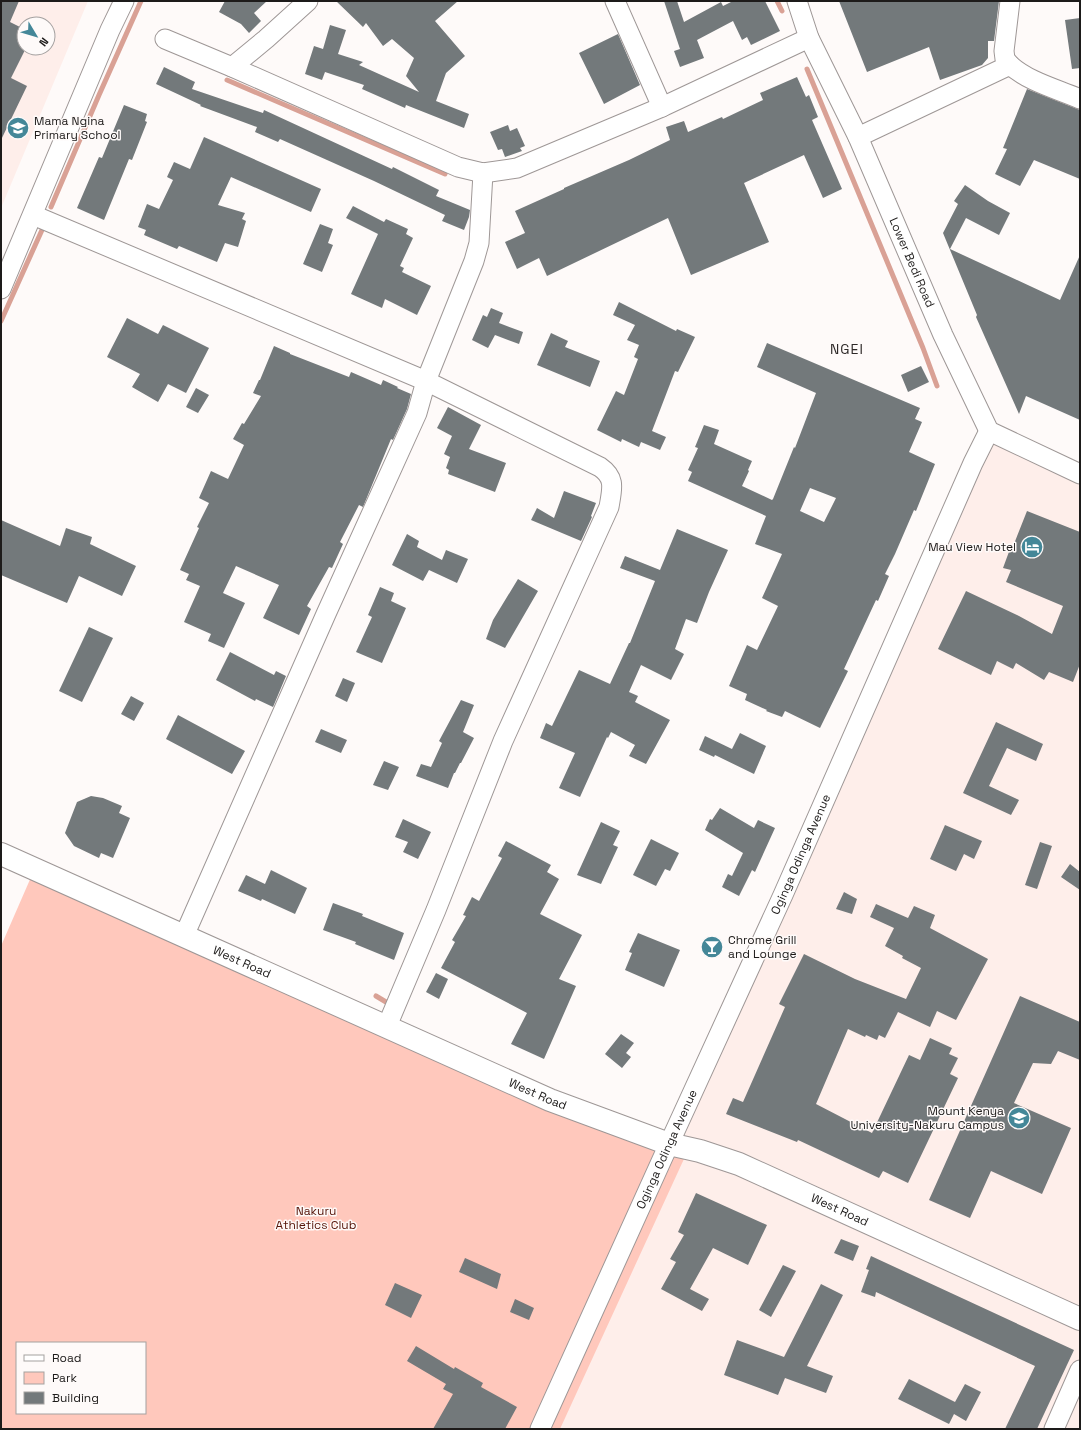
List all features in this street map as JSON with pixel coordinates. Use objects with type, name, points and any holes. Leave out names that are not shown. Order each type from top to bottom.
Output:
[{"type":"street","points":[[1,289],[110,30],[124,1]]},
{"type":"street","points":[[232,67],[308,1]]},
{"type":"street","points":[[615,1],[662,107]]},
{"type":"street","name":"Lower Bedi Road","points":[[797,1],[809,38],[858,137],[943,335],[989,431]]},
{"type":"street","points":[[1010,1],[1004,51],[1005,59],[1016,70],[1036,81],[1080,99]]},
{"type":"street","points":[[165,39],[458,167],[483,173],[517,168],[662,107],[809,38]]},
{"type":"street","points":[[858,137],[1010,65]]},
{"type":"street","points":[[184,936],[326,614],[417,413],[426,381],[474,262],[480,236],[483,173]]},
{"type":"street","points":[[33,215],[426,381],[600,467],[608,472],[611,478],[612,488],[609,507],[503,741],[436,910],[386,1026]]},
{"type":"street","points":[[989,431],[1080,474]]},
{"type":"street","name":"Oginga Odinga Avenue","points":[[540,1429],[784,895],[973,463],[989,431]]},
{"type":"street","name":"West Road","points":[[1,854],[550,1100],[669,1144],[700,1151],[739,1164],[1080,1319]]},
{"type":"street","points":[[1054,1429],[1080,1370]]},
{"type":"shaded area","name":"Mama Ngina Primary School","points":[[1,1],[88,1],[1,208]]},
{"type":"shaded area","points":[[990,439],[1080,479],[1080,1429],[554,1429]]},
{"type":"green space","name":"Nakuru Athletics Club","points":[[35,868],[689,1148],[560,1429],[1,1429],[1,946]]},
{"type":"building","points":[[1,1],[19,1],[10,22],[16,25],[16,56],[22,56],[11,78],[27,86],[1,140]]},
{"type":"building","points":[[225,1],[267,1],[254,13],[261,21],[249,33],[241,24],[219,12]]},
{"type":"building","points":[[336,1],[458,1],[435,21],[465,56],[446,73],[436,101],[469,114],[464,128],[406,105],[405,108],[362,89],[364,85],[325,72],[322,80],[305,74],[314,46],[323,49],[330,25],[346,30],[338,54],[363,62],[359,65],[419,92],[406,76],[414,58],[392,39],[383,46],[366,23],[363,27]]},
{"type":"building","points":[[664,1],[677,1],[684,22],[721,2],[723,6],[733,1],[765,1],[780,31],[751,45],[747,37],[742,40],[733,21],[697,40],[704,58],[680,67],[674,51],[680,49]]},
{"type":"building","points":[[839,1],[999,1],[994,41],[988,41],[988,58],[982,65],[940,80],[929,47],[867,72]]},
{"type":"building","points":[[1080,18],[1080,68],[1072,69],[1065,20]]},
{"type":"building","points":[[618,34],[640,85],[604,104],[579,53]]},
{"type":"building","points":[[164,67],[195,82],[192,89],[263,113],[264,110],[392,169],[393,167],[439,190],[436,196],[470,210],[464,230],[442,221],[445,215],[374,181],[280,139],[278,142],[255,132],[257,127],[200,106],[201,105],[156,84]]},
{"type":"building","points":[[797,77],[806,97],[809,95],[818,117],[812,120],[842,189],[823,198],[804,155],[744,183],[769,242],[691,275],[668,218],[547,276],[539,258],[517,269],[505,242],[525,233],[515,211],[670,140],[666,127],[684,121],[688,132],[722,117],[723,119],[763,100],[760,93]]},
{"type":"building","points":[[1027,89],[1080,110],[1080,179],[1034,160],[1020,186],[995,174],[1007,149],[1003,148]]},
{"type":"building","points":[[124,105],[147,114],[145,121],[147,122],[132,160],[129,159],[104,220],[77,208],[99,157],[102,158]]},
{"type":"building","points":[[508,125],[510,131],[517,128],[525,146],[520,148],[522,151],[505,157],[502,149],[498,150],[490,132]]},
{"type":"building","points":[[204,137],[321,189],[311,212],[231,177],[218,205],[245,213],[242,219],[246,221],[238,247],[225,243],[217,262],[179,246],[177,249],[144,235],[146,230],[138,227],[147,204],[159,209],[173,180],[167,177],[174,162],[190,169]]},
{"type":"building","points":[[965,185],[988,201],[1010,213],[999,235],[966,218],[950,249],[1060,300],[1080,255],[1080,420],[1026,396],[1019,414],[976,317],[977,315],[943,233],[958,204],[954,201]]},
{"type":"building","points":[[353,206],[384,222],[386,219],[408,229],[406,234],[413,238],[400,266],[404,268],[402,272],[431,286],[417,315],[385,299],[382,308],[351,294],[378,234],[346,218]]},
{"type":"building","points":[[320,224],[333,229],[328,243],[333,245],[322,272],[303,264]]},
{"type":"building","points":[[619,302],[676,331],[677,329],[695,337],[678,372],[675,371],[652,431],[666,437],[660,450],[641,442],[639,447],[622,439],[621,442],[597,430],[616,391],[624,395],[638,359],[634,357],[639,345],[627,340],[635,325],[613,315]]},
{"type":"building","points":[[491,308],[503,313],[499,323],[523,332],[519,344],[495,335],[488,348],[472,340],[483,315],[487,317]]},
{"type":"building","points":[[127,318],[158,334],[163,325],[209,348],[186,393],[168,384],[158,402],[132,387],[140,374],[107,357]]},
{"type":"building","points":[[551,333],[568,341],[565,347],[600,361],[590,387],[537,365]]},
{"type":"building","points":[[767,343],[920,408],[915,419],[922,422],[909,452],[935,464],[916,511],[914,510],[885,574],[889,576],[878,601],[876,600],[844,669],[848,671],[820,728],[785,711],[782,717],[766,711],[767,710],[745,700],[747,694],[729,686],[747,645],[757,650],[778,606],[762,598],[782,554],[755,544],[766,516],[688,481],[692,472],[688,470],[698,448],[695,447],[704,425],[719,430],[714,444],[752,461],[742,486],[772,500],[773,499],[794,447],[795,448],[816,393],[757,367]],"holes":[[[810,488],[836,498],[824,522],[800,511]]]},
{"type":"building","points":[[274,346],[290,354],[349,377],[351,372],[381,385],[383,380],[411,394],[407,409],[393,440],[391,439],[363,507],[359,505],[340,542],[343,544],[332,568],[329,567],[307,606],[311,609],[299,635],[263,618],[279,585],[236,566],[223,593],[245,603],[224,648],[208,641],[211,634],[184,622],[200,586],[186,580],[189,574],[180,570],[199,528],[197,527],[209,503],[199,498],[211,471],[228,479],[244,445],[233,439],[261,396],[253,393]]},
{"type":"building","points":[[921,366],[929,382],[908,392],[901,375]]},
{"type":"building","points":[[196,388],[209,395],[198,413],[186,407]]},
{"type":"building","points":[[448,407],[481,425],[469,449],[506,463],[495,492],[448,474],[449,470],[446,468],[450,457],[444,454],[452,436],[437,428]]},
{"type":"building","points":[[564,491],[596,503],[591,516],[592,517],[581,541],[531,520],[537,508],[554,518]]},
{"type":"building","points":[[1027,511],[1080,532],[1080,664],[1073,682],[1049,672],[1044,680],[1016,663],[1013,669],[997,661],[991,675],[938,649],[966,591],[1019,616],[1052,634],[1063,606],[1006,582],[1011,570],[1003,568]]},
{"type":"building","points":[[1,520],[60,546],[66,528],[92,537],[90,544],[136,566],[122,596],[79,576],[67,603],[1,575]]},
{"type":"building","points":[[677,529],[728,550],[697,623],[686,619],[675,649],[684,654],[671,680],[641,665],[629,692],[638,696],[635,702],[670,720],[646,764],[629,756],[635,745],[611,732],[608,738],[607,737],[580,797],[559,788],[575,753],[540,738],[546,723],[552,726],[579,670],[610,684],[630,643],[655,581],[620,568],[625,556],[660,570]]},
{"type":"building","points":[[407,534],[419,541],[417,547],[442,560],[446,550],[468,559],[457,583],[429,570],[423,581],[392,565]]},
{"type":"building","points":[[518,579],[538,591],[505,648],[486,639],[493,620]]},
{"type":"building","points":[[380,587],[394,593],[391,601],[406,608],[382,663],[356,652],[372,617],[368,615]]},
{"type":"building","points":[[89,627],[113,638],[82,702],[59,691]]},
{"type":"building","points":[[230,652],[274,675],[276,671],[286,676],[273,707],[256,699],[255,701],[216,680]]},
{"type":"building","points":[[343,678],[355,683],[347,702],[335,696]]},
{"type":"building","points":[[131,696],[144,703],[134,721],[121,714]]},
{"type":"building","points":[[461,700],[474,705],[463,732],[474,738],[454,773],[448,788],[416,776],[421,764],[431,767],[442,743],[439,741]]},
{"type":"building","points":[[178,715],[245,751],[232,774],[166,739]]},
{"type":"building","points":[[996,722],[1043,744],[1036,761],[1007,748],[989,786],[1019,800],[1011,815],[963,793]]},
{"type":"building","points":[[321,729],[347,740],[341,753],[315,742]]},
{"type":"building","points":[[740,733],[766,746],[754,774],[715,755],[714,757],[699,750],[705,736],[732,749]]},
{"type":"building","points":[[384,761],[399,767],[388,790],[373,785]]},
{"type":"building","points":[[91,796],[103,798],[122,806],[119,813],[130,818],[113,858],[101,853],[99,858],[74,846],[65,833],[77,802]]},
{"type":"building","points":[[720,808],[754,828],[758,820],[775,828],[755,872],[752,870],[739,896],[722,887],[728,874],[732,876],[743,853],[705,830],[710,819],[712,820]]},
{"type":"building","points":[[403,819],[431,832],[418,859],[403,852],[408,842],[395,837]]},
{"type":"building","points":[[601,822],[620,831],[613,845],[618,847],[601,884],[577,875]]},
{"type":"building","points":[[945,825],[982,841],[974,859],[964,854],[956,871],[930,859]]},
{"type":"building","points":[[651,839],[679,853],[670,871],[665,869],[656,886],[633,875]]},
{"type":"building","points":[[506,841],[551,865],[547,872],[559,879],[540,914],[582,935],[559,979],[576,986],[544,1059],[511,1044],[527,1013],[441,968],[455,942],[452,940],[466,916],[463,915],[472,897],[479,901],[502,858],[498,856]]},
{"type":"building","points":[[1040,842],[1052,846],[1037,889],[1025,885]]},
{"type":"building","points":[[1070,864],[1080,872],[1080,890],[1061,877]]},
{"type":"building","points":[[271,870],[307,888],[295,914],[262,899],[261,901],[238,891],[246,875],[265,884]]},
{"type":"building","points":[[844,892],[857,899],[852,914],[836,909]]},
{"type":"building","points":[[333,903],[363,914],[362,916],[404,933],[394,960],[355,944],[356,942],[323,930]]},
{"type":"building","points":[[876,904],[908,918],[914,906],[935,915],[930,928],[988,959],[956,1020],[937,1011],[930,1027],[898,1012],[885,1038],[879,1035],[877,1040],[866,1035],[865,1037],[848,1029],[816,1104],[872,1133],[909,1055],[920,1060],[930,1038],[952,1048],[949,1054],[958,1058],[950,1074],[958,1078],[908,1183],[883,1171],[879,1178],[798,1140],[797,1142],[726,1114],[733,1098],[743,1102],[785,1007],[779,1004],[804,954],[855,979],[906,999],[921,968],[902,958],[903,956],[885,946],[894,928],[870,917]]},
{"type":"building","points":[[638,933],[680,950],[664,987],[625,970],[632,953],[629,952]]},
{"type":"building","points":[[436,973],[448,979],[439,999],[426,992]]},
{"type":"building","points":[[1020,996],[1080,1022],[1080,1060],[1058,1051],[1051,1064],[1033,1063],[1014,1103],[1071,1128],[1042,1194],[991,1171],[970,1218],[929,1200]]},
{"type":"building","points":[[621,1034],[634,1043],[626,1053],[631,1057],[622,1068],[605,1054]]},
{"type":"building","points":[[696,1193],[767,1225],[748,1265],[713,1248],[690,1289],[709,1299],[702,1311],[661,1289],[676,1262],[670,1259],[684,1235],[678,1232]]},
{"type":"building","points":[[841,1239],[859,1246],[853,1261],[834,1253]]},
{"type":"building","points":[[871,1256],[1074,1350],[1037,1429],[1005,1429],[1035,1366],[876,1292],[875,1297],[861,1292],[869,1270],[866,1269]]},
{"type":"building","points":[[465,1258],[501,1274],[497,1289],[459,1272]]},
{"type":"building","points":[[783,1265],[796,1271],[771,1317],[759,1310]]},
{"type":"building","points":[[395,1283],[422,1295],[411,1318],[385,1305]]},
{"type":"building","points":[[821,1284],[843,1295],[807,1366],[833,1376],[826,1393],[785,1378],[778,1395],[724,1375],[737,1340],[784,1357]]},
{"type":"building","points":[[515,1299],[534,1308],[529,1320],[510,1312]]},
{"type":"building","points":[[416,1346],[454,1369],[455,1367],[483,1383],[481,1387],[517,1407],[505,1429],[433,1429],[453,1394],[443,1389],[446,1384],[407,1361]]},
{"type":"building","points":[[909,1379],[955,1402],[965,1384],[981,1392],[966,1421],[954,1414],[949,1424],[898,1399]]},
{"type":"waterway","points":[[51,207],[141,1]]},
{"type":"waterway","points":[[777,1],[782,11]]},
{"type":"waterway","points":[[807,69],[923,348],[937,386]]},
{"type":"waterway","points":[[227,80],[445,174]]},
{"type":"waterway","points":[[1,321],[42,230]]},
{"type":"waterway","points":[[376,996],[391,1005]]},
{"type":"place","name":"Mama Ngina Primary School","points":[[18,128]]},
{"type":"place","name":"Mau View Hotel","points":[[1032,547]]},
{"type":"place","name":"Chrome Grill and Lounge","points":[[712,947]]},
{"type":"place","name":"Mount Kenya University-Nakuru Campus","points":[[1019,1118]]},
{"type":"district","name":"NGEI","points":[[847,349]]}]
